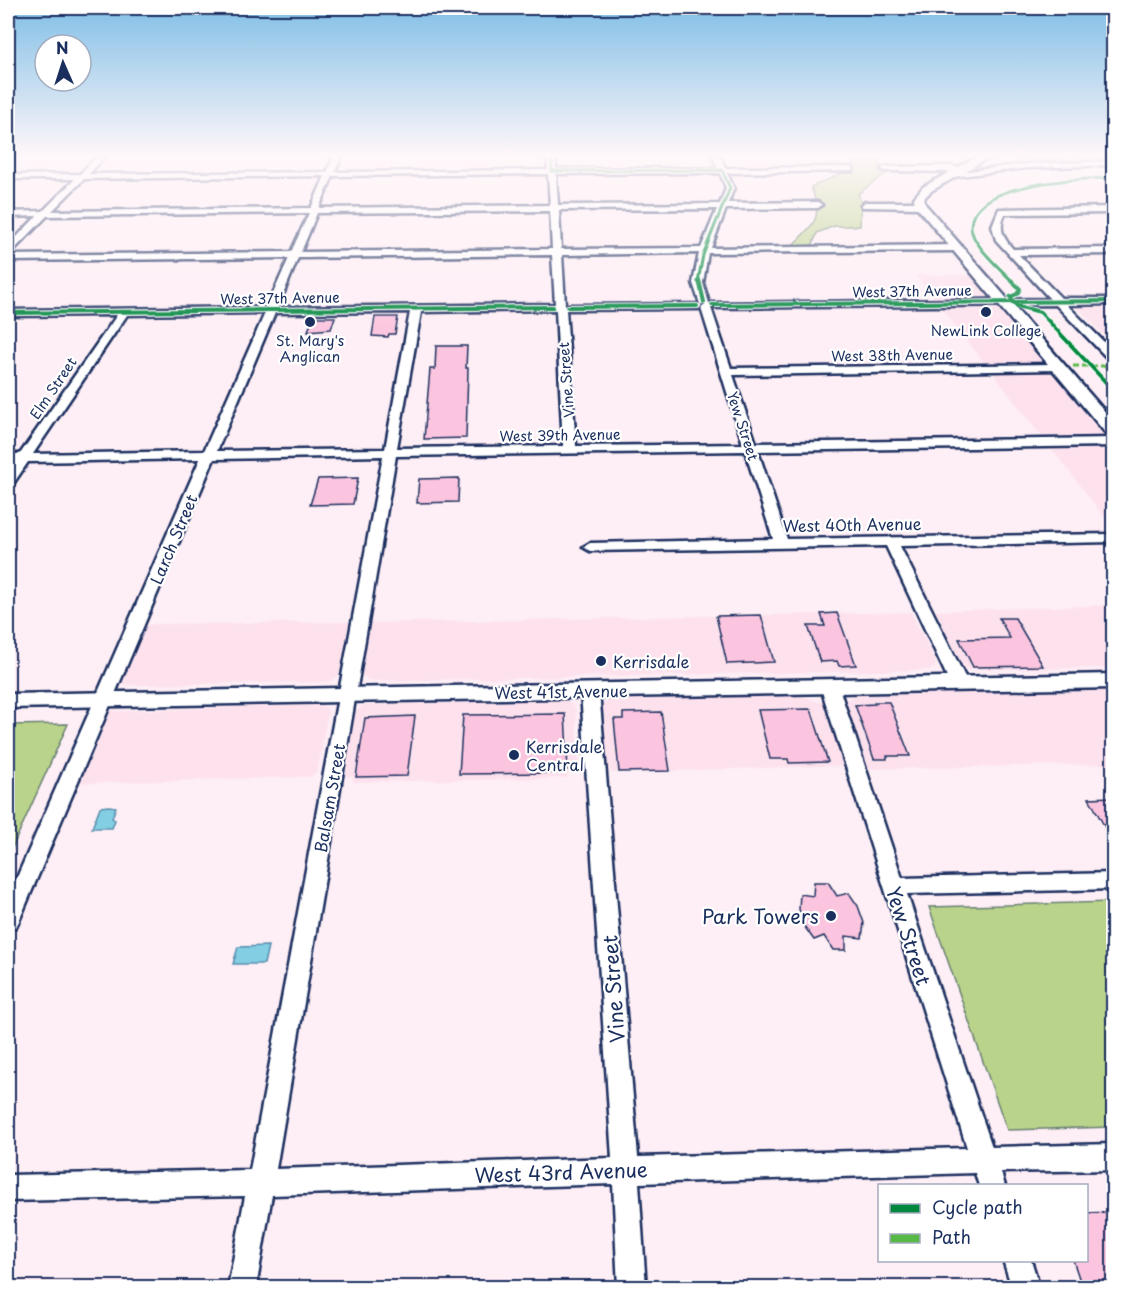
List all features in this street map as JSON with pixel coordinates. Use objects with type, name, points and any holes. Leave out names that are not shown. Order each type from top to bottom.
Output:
[{"type":"main road","points":[[929,215],[1113,433]]},
{"type":"main road","name":"West 41st Avenue","points":[[8,701],[1113,681]]},
{"type":"street","points":[[8,251],[44,215]]},
{"type":"street","name":"Larch Street","points":[[8,921],[312,215]]},
{"type":"street","name":"Vine Street","points":[[555,215],[570,450]]},
{"type":"street","name":"Yew Street","points":[[718,215],[704,251],[698,283],[781,543]]},
{"type":"street","points":[[999,215],[996,231],[1012,252],[1113,359]]},
{"type":"street","points":[[8,258],[956,248]]},
{"type":"street","points":[[1012,252],[1113,251]]},
{"type":"street","name":"West 37th Avenue","points":[[8,313],[1113,301]]},
{"type":"street","name":"Balsam Street","points":[[242,1287],[416,308]]},
{"type":"street","name":"Elm Street","points":[[8,482],[124,312]]},
{"type":"street","name":"West 38th Avenue","points":[[726,372],[1058,367]]},
{"type":"street","name":"West 39th Avenue","points":[[8,458],[1113,442]]},
{"type":"street","name":"West 40th Avenue","points":[[590,547],[1113,538]]},
{"type":"street","points":[[891,542],[959,683]]},
{"type":"street","name":"Yew Street","points":[[829,686],[992,1184]]},
{"type":"street","name":"Vine Street","points":[[590,691],[625,1136],[632,1287]]},
{"type":"street","points":[[893,886],[1113,881]]},
{"type":"street","name":"West 43rd Avenue","points":[[8,1188],[1113,1157]]},
{"type":"street","points":[[1018,1262],[1026,1287]]},
{"type":"shaded area","points":[[916,275],[971,275],[1113,445],[1113,528]]},
{"type":"shaded area","points":[[1076,306],[1113,306],[1113,344]]},
{"type":"shaded area","points":[[1113,605],[1113,668],[968,669],[960,663],[936,611]]},
{"type":"shaded area","points":[[911,612],[936,663],[935,667],[930,670],[370,681],[359,674],[367,623]]},
{"type":"shaded area","points":[[350,622],[340,674],[329,682],[132,685],[123,684],[120,680],[140,626]]},
{"type":"shaded area","points":[[1113,689],[1113,764],[878,769],[828,766],[612,773],[606,767],[602,709],[603,703],[609,700],[801,695],[819,702],[846,701],[855,695]]},
{"type":"shaded area","points":[[560,700],[570,702],[576,709],[579,768],[568,773],[567,778],[353,782],[354,777],[345,776],[355,712],[363,705]]},
{"type":"shaded area","points":[[319,705],[327,707],[328,713],[317,773],[309,777],[79,782],[111,711]]},
{"type":"green space","points":[[817,215],[860,215],[860,226],[834,226],[817,233],[812,246],[792,246]]},
{"type":"green space","points":[[68,724],[8,857],[8,725]]},
{"type":"green space","points":[[1113,902],[1113,1127],[1007,1130],[929,907]]},
{"type":"water","points":[[100,807],[116,807],[112,818],[115,820],[112,828],[92,828]]},
{"type":"water","points":[[268,946],[264,964],[233,964],[238,947]]},
{"type":"building","points":[[313,317],[335,317],[331,329],[308,331]]},
{"type":"building","points":[[375,317],[398,317],[395,334],[389,334],[388,337],[372,336]]},
{"type":"building","points":[[436,346],[467,346],[466,438],[424,439],[430,369],[435,369]]},
{"type":"building","points":[[358,478],[353,504],[310,505],[318,479]]},
{"type":"building","points":[[459,478],[458,502],[417,503],[419,479]]},
{"type":"building","points":[[837,613],[856,665],[839,666],[837,661],[820,662],[808,626],[825,626],[821,614]]},
{"type":"building","points":[[761,615],[774,662],[727,664],[716,616]]},
{"type":"building","points":[[999,618],[1015,618],[1043,666],[973,667],[959,639],[1010,638]]},
{"type":"building","points":[[874,702],[889,702],[910,756],[887,756],[887,759],[874,759],[855,705],[875,704]]},
{"type":"building","points":[[811,709],[828,762],[789,763],[788,759],[770,759],[758,710]]},
{"type":"building","points":[[661,712],[670,771],[619,772],[614,719],[623,719],[623,713]]},
{"type":"building","name":"Kerrisdale Central","points":[[565,714],[568,770],[563,770],[563,773],[459,774],[463,715]]},
{"type":"building","points":[[415,716],[407,776],[356,777],[365,718]]},
{"type":"building","points":[[1113,797],[1113,842],[1089,798]]},
{"type":"building","name":"Park Towers","points":[[814,882],[828,882],[837,896],[849,893],[858,906],[864,923],[862,938],[846,936],[846,950],[833,950],[824,936],[814,940],[804,926],[799,909],[800,894],[813,896]]},
{"type":"building","points":[[1113,1212],[1113,1287],[1082,1287],[1074,1262],[1088,1262],[1088,1213]]},
{"type":"marked path","points":[[1073,366],[1114,366]]},
{"type":"cycle path","points":[[704,302],[698,283],[703,255],[719,215]]},
{"type":"cycle path","points":[[974,215],[971,228],[973,235],[984,251],[1020,289],[1017,294],[1010,297],[1017,306],[1040,312],[1114,391]]},
{"type":"cycle path","points":[[712,305],[1114,301]]},
{"type":"cycle path","points":[[568,307],[697,306]]},
{"type":"cycle path","points":[[8,313],[553,307]]},
{"type":"place","name":"NewLink College","points":[[986,312]]},
{"type":"place","name":"St. Mary's Anglican","points":[[310,322]]},
{"type":"place","name":"Kerrisdale","points":[[601,661]]},
{"type":"place","name":"Kerrisdale Central","points":[[514,755]]},
{"type":"place","name":"Park Towers","points":[[831,916]]}]
